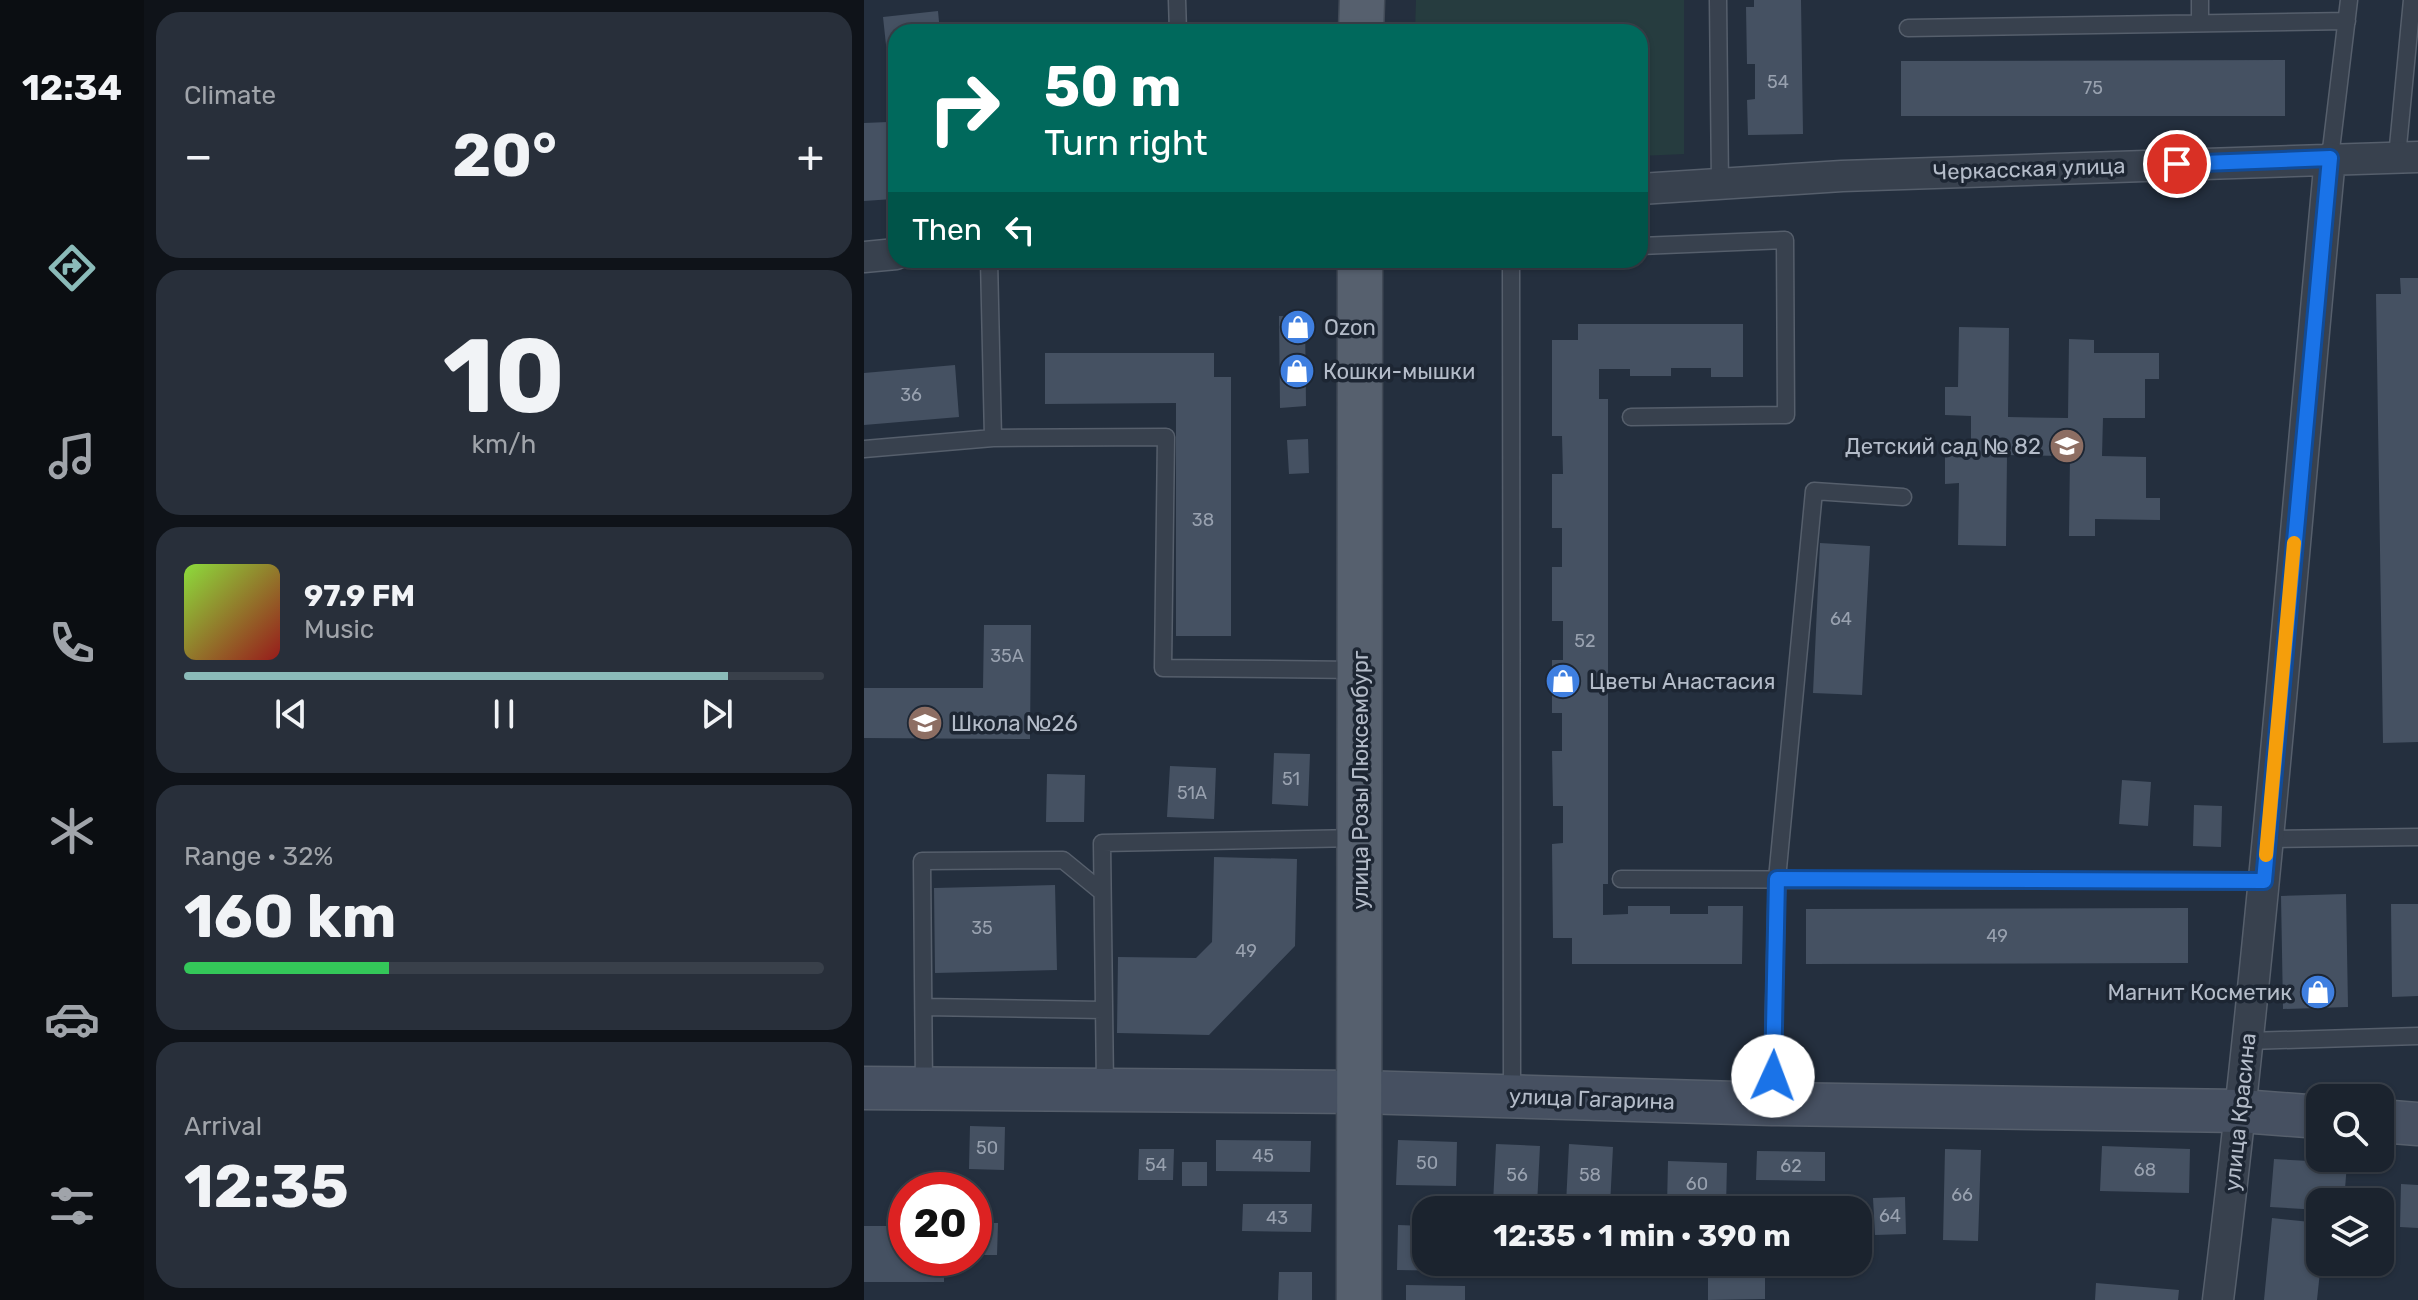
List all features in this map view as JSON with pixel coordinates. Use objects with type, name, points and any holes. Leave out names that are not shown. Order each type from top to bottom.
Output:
[{"type":"main road","points":[[1361,24],[1362,0]]},
{"type":"main road","name":"улица Розы Люксембург","points":[[1359,1300],[1360,268]]},
{"type":"main road","name":"улица Гагарина","points":[[864,1088],[1359,1092],[1772,1104],[2241,1111],[2306,1116]]},
{"type":"main road","points":[[2394,1122],[2418,1124]]},
{"type":"street","name":"Черкасская улица","points":[[1648,188],[1842,176],[2408,157]]},
{"type":"street","name":"улица Красина","points":[[2218,1300],[2264,881],[2330,158]]},
{"type":"street","points":[[864,257],[888,255]]},
{"type":"lane","points":[[1177,0],[1178,24]]},
{"type":"lane","points":[[1718,0],[1720,184]]},
{"type":"lane","points":[[2200,0],[2200,23]]},
{"type":"lane","points":[[2330,158],[2349,0]]},
{"type":"lane","points":[[2408,157],[2412,0]]},
{"type":"lane","points":[[1908,28],[2347,21]]},
{"type":"lane","points":[[1631,417],[1786,415],[1785,240],[1648,246]]},
{"type":"lane","points":[[989,268],[993,438]]},
{"type":"lane","points":[[1511,268],[1512,1096]]},
{"type":"lane","points":[[864,449],[993,438],[1166,437],[1163,668],[1360,670]]},
{"type":"lane","points":[[1772,1104],[1777,879],[1814,491],[1903,497]]},
{"type":"lane","points":[[2267,839],[2418,837]]},
{"type":"lane","points":[[1105,1090],[1102,843],[1360,838]]},
{"type":"lane","points":[[924,1088],[922,861],[1063,860],[1102,892]]},
{"type":"lane","points":[[1621,879],[2264,881]]},
{"type":"lane","points":[[925,1007],[1103,1010]]},
{"type":"lane","points":[[2248,1041],[2418,1036]]},
{"type":"green space","points":[[1416,0],[1684,0],[1684,154],[1648,156],[1648,24],[1415,24]]},
{"type":"building","points":[[1754,0],[1801,0],[1803,134],[1748,135],[1747,100],[1755,99],[1755,64],[1747,64],[1746,7],[1754,7]]},
{"type":"building","points":[[938,11],[939,24],[888,24],[888,63],[883,17]]},
{"type":"building","points":[[2285,60],[2285,116],[1901,116],[1901,61]]},
{"type":"building","points":[[888,122],[888,199],[864,201],[864,123]]},
{"type":"building","points":[[2400,278],[2418,278],[2418,742],[2383,743],[2376,294],[2401,294]]},
{"type":"building","points":[[1279,316],[1305,317],[1306,406],[1280,408]]},
{"type":"building","points":[[1578,324],[1743,324],[1743,377],[1711,377],[1711,368],[1671,368],[1671,376],[1630,376],[1630,369],[1599,369],[1599,399],[1608,399],[1608,884],[1603,884],[1603,915],[1628,914],[1628,906],[1670,906],[1670,914],[1708,914],[1708,906],[1743,906],[1742,964],[1572,964],[1572,938],[1553,938],[1552,844],[1563,843],[1563,806],[1553,806],[1552,751],[1562,751],[1562,713],[1552,713],[1552,660],[1563,660],[1563,621],[1552,621],[1552,567],[1562,567],[1562,528],[1552,528],[1552,474],[1563,474],[1562,436],[1552,436],[1552,340],[1578,340]]},
{"type":"building","points":[[1959,327],[2009,328],[2008,417],[2068,418],[2069,339],[2094,340],[2094,353],[2159,353],[2159,379],[2145,379],[2145,418],[2103,418],[2102,456],[2146,457],[2146,498],[2160,498],[2160,520],[2095,519],[2095,536],[2069,536],[2070,456],[2007,455],[2006,546],[1958,545],[1959,483],[1945,484],[1945,454],[1971,455],[1971,416],[1945,415],[1945,387],[1958,387]]},
{"type":"building","points":[[1045,353],[1214,353],[1214,377],[1231,377],[1231,636],[1176,636],[1176,403],[1045,404]]},
{"type":"building","points":[[955,365],[959,417],[864,425],[864,373]]},
{"type":"building","points":[[1308,439],[1309,473],[1289,474],[1287,440]]},
{"type":"building","points":[[1820,543],[1870,546],[1862,695],[1813,693]]},
{"type":"building","points":[[984,625],[1031,625],[1030,739],[864,738],[864,688],[983,688]]},
{"type":"building","points":[[1274,753],[1310,754],[1308,806],[1272,804]]},
{"type":"building","points":[[1170,766],[1216,768],[1214,819],[1167,817]]},
{"type":"building","points":[[1047,774],[1085,775],[1084,822],[1046,822]]},
{"type":"building","points":[[2122,780],[2151,782],[2148,826],[2119,824]]},
{"type":"building","points":[[2194,805],[2222,806],[2221,847],[2193,846]]},
{"type":"building","points":[[1214,857],[1297,859],[1295,946],[1209,1035],[1117,1033],[1118,957],[1196,958],[1212,942]]},
{"type":"building","points":[[1055,885],[1057,970],[935,973],[934,888]]},
{"type":"building","points":[[2346,894],[2348,1007],[2283,1009],[2281,896]]},
{"type":"building","points":[[2391,904],[2418,904],[2418,996],[2392,997]]},
{"type":"building","points":[[2188,908],[2188,963],[1806,964],[1806,909]]},
{"type":"building","points":[[970,1126],[1005,1127],[1004,1170],[969,1169]]},
{"type":"building","points":[[1216,1140],[1311,1141],[1310,1172],[1216,1171]]},
{"type":"building","points":[[1398,1140],[1457,1142],[1456,1186],[1396,1185]]},
{"type":"building","points":[[1496,1144],[1540,1146],[1537,1196],[1493,1196]]},
{"type":"building","points":[[1569,1144],[1613,1147],[1611,1196],[1566,1196]]},
{"type":"building","points":[[2102,1146],[2190,1149],[2189,1193],[2100,1191]]},
{"type":"building","points":[[1139,1149],[1174,1149],[1173,1180],[1138,1180]]},
{"type":"building","points":[[1945,1149],[1981,1150],[1978,1241],[1943,1240]]},
{"type":"building","points":[[1757,1151],[1825,1152],[1825,1181],[1756,1180]]},
{"type":"building","points":[[2274,1159],[2306,1161],[2306,1172],[2346,1172],[2345,1188],[2306,1188],[2306,1209],[2270,1207]]},
{"type":"building","points":[[1668,1161],[1727,1163],[1726,1196],[1667,1196]]},
{"type":"building","points":[[1182,1162],[1207,1162],[1207,1186],[1182,1186]]},
{"type":"building","points":[[2401,1184],[2418,1185],[2418,1228],[2400,1227]]},
{"type":"building","points":[[1905,1197],[1906,1234],[1875,1235],[1873,1198]]},
{"type":"building","points":[[1243,1204],[1312,1204],[1311,1232],[1242,1231]]},
{"type":"building","points":[[2272,1218],[2306,1222],[2306,1276],[2320,1276],[2317,1300],[2264,1300]]},
{"type":"building","points":[[992,1223],[998,1223],[997,1255],[992,1255]]},
{"type":"building","points":[[1398,1225],[1412,1226],[1412,1270],[1397,1270]]},
{"type":"building","points":[[864,1226],[888,1226],[888,1276],[944,1276],[944,1282],[864,1282]]},
{"type":"building","points":[[1279,1272],[1312,1272],[1312,1300],[1278,1300]]},
{"type":"building","points":[[1708,1276],[1765,1276],[1765,1299],[1708,1300]]},
{"type":"building","points":[[2096,1283],[2179,1290],[2178,1300],[2095,1300]]},
{"type":"building","points":[[1406,1285],[1465,1286],[1465,1300],[1406,1300]]},
{"type":"slow traffic","points":[[2266,855],[2294,543]]},
{"type":"place","name":"Ozon","points":[[1298,327]]},
{"type":"place","name":"Кошки-мышки","points":[[1297,371]]},
{"type":"place","name":"Детский сад № 82","points":[[2067,446]]},
{"type":"place","name":"Цветы Анастасия","points":[[1563,681]]},
{"type":"place","name":"Школа №26","points":[[925,723]]},
{"type":"place","name":"Магнит Косметик","points":[[2318,992]]},
{"type":"route","points":[[1773,1076],[1777,879],[2264,881],[2330,158],[2177,164]]}]
